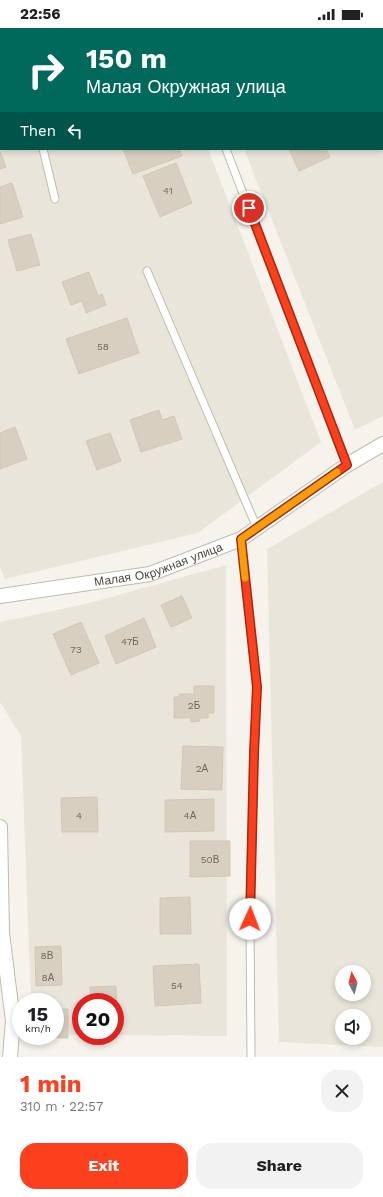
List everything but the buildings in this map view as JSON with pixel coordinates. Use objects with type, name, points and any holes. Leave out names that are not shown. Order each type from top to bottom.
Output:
[{"type":"street","name":"Малая Окружная улица","points":[[0,596],[150,574],[241,539],[347,465],[383,444]]},
{"type":"street","points":[[0,827],[2,933],[12,1021],[10,1057]]},
{"type":"lane","points":[[43,150],[55,198]]},
{"type":"lane","points":[[227,150],[347,465]]},
{"type":"lane","points":[[146,271],[257,528]]},
{"type":"lane","points":[[241,539],[257,687],[250,919],[251,1057]]},
{"type":"shaded area","points":[[0,150],[208,150],[321,442],[198,533],[5,579],[0,567]]},
{"type":"shaded area","points":[[244,150],[383,150],[383,416],[355,430]]},
{"type":"shaded area","points":[[383,482],[383,1047],[341,1045],[371,1045],[371,1009],[335,1009],[335,1045],[279,1042],[267,549]]},
{"type":"shaded area","points":[[226,565],[227,1036],[124,1035],[124,993],[72,993],[72,1035],[64,1034],[64,993],[31,993],[21,736],[0,702],[0,622],[86,604]]},
{"type":"slow traffic","points":[[245,578],[241,539],[337,472]]},
{"type":"route","points":[[249,208],[347,465],[241,539],[257,687],[250,919]]}]
